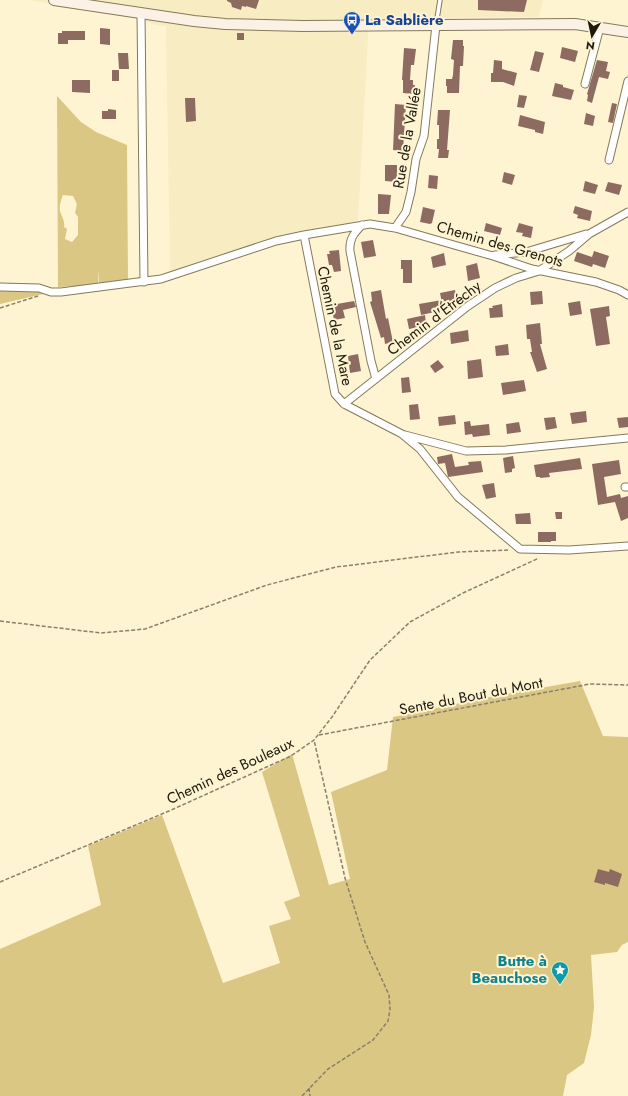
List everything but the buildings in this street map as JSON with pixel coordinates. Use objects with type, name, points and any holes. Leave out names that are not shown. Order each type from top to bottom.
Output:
[{"type":"main road","points":[[54,0],[225,24],[303,26],[575,24],[628,32]]},
{"type":"street","points":[[142,13],[144,282]]},
{"type":"street","name":"Rue de la Vallée","points":[[395,228],[406,212],[411,192],[416,159],[424,136],[436,25]]},
{"type":"street","points":[[585,84],[600,27]]},
{"type":"street","points":[[608,160],[628,81]]},
{"type":"street","name":"Chemin d'Étréchy","points":[[344,404],[468,306],[495,288],[516,278],[539,271],[569,251],[589,234],[628,212]]},
{"type":"street","name":"Chemin des Grenots","points":[[0,287],[39,288],[51,292],[61,292],[144,282],[161,279],[276,241],[370,224],[395,228],[493,256],[539,271],[596,282],[619,290],[628,295]]},
{"type":"street","points":[[362,225],[351,237],[349,244],[371,361],[376,379]]},
{"type":"street","points":[[493,256],[526,252],[589,234]]},
{"type":"street","name":"Chemin de la Mare","points":[[304,235],[335,394],[344,404],[402,434],[420,449],[458,497],[520,549]]},
{"type":"street","points":[[402,434],[466,451],[506,450],[628,438]]},
{"type":"street","points":[[520,549],[569,550],[628,546]]},
{"type":"lane","points":[[436,25],[440,0]]},
{"type":"path","points":[[0,308],[51,292]]},
{"type":"path","points":[[0,621],[101,633],[145,629],[267,585],[336,567],[458,552],[520,549]]},
{"type":"path","name":"Chemin des Bouleaux","points":[[0,882],[162,814],[291,756],[314,740],[332,717],[370,660],[410,622],[463,593],[536,560],[551,550]]},
{"type":"path","name":"Sente du Bout du Mont","points":[[318,735],[590,684],[628,685]]},
{"type":"path","points":[[302,1096],[328,1069],[378,1036],[388,1021],[390,1009],[389,995],[365,942],[345,878],[314,740]]},
{"type":"path","points":[[309,1088],[310,1096]]},
{"type":"shaded area","points":[[28,0],[543,0],[539,17],[369,19],[358,221],[299,237],[205,269],[170,274],[166,26],[156,25],[128,15]]},
{"type":"shaded area","points":[[57,96],[81,122],[96,132],[127,145],[128,282],[99,286],[98,269],[98,285],[58,287]],"holes":[[[63,195],[73,196],[77,204],[75,213],[78,217],[78,235],[72,242],[65,239],[67,229],[64,227],[60,207]]]},
{"type":"shaded area","points":[[0,288],[56,291],[0,304]]},
{"type":"shaded area","points":[[580,681],[603,736],[628,737],[628,942],[622,945],[617,952],[591,955],[594,1007],[591,1035],[584,1063],[567,1075],[563,1096],[0,1096],[0,949],[101,905],[88,846],[162,815],[223,983],[280,963],[269,926],[291,919],[284,902],[300,896],[262,772],[292,754],[329,885],[350,879],[331,792],[387,770],[393,717],[489,697]]},
{"type":"place","name":"La Sablière","points":[[352,35]]},
{"type":"place","name":"Butte à Beauchose","points":[[560,985]]}]
